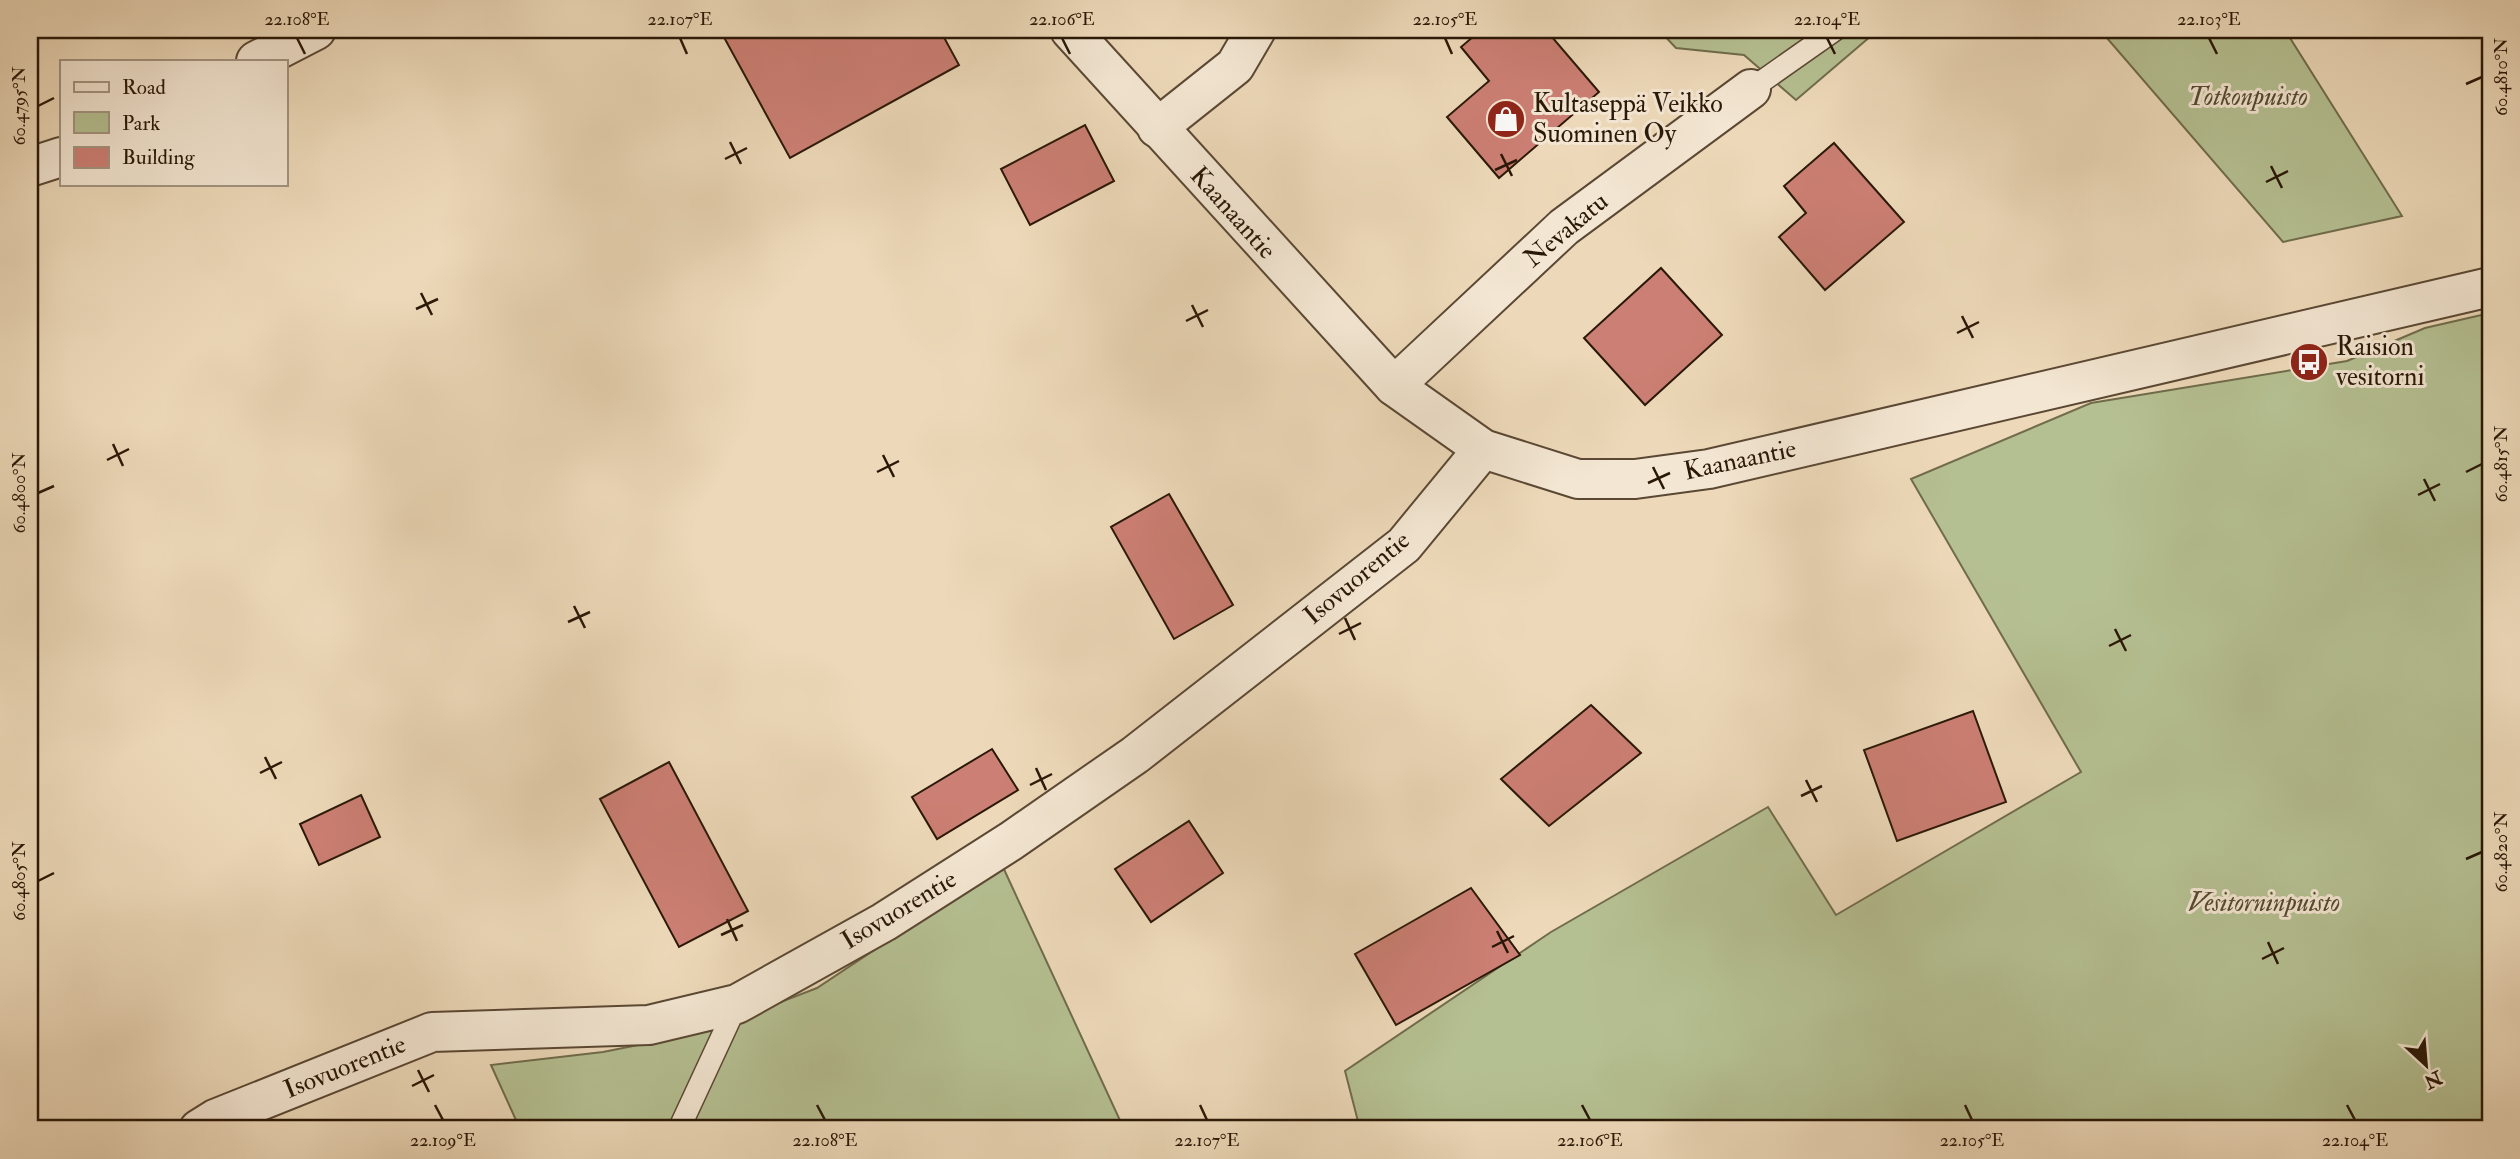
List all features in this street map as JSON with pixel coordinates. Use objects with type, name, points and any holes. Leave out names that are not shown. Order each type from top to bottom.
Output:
[{"type":"street","points":[[258,60],[316,30]]},
{"type":"street","name":"Kaanaantie","points":[[1070,30],[1394,386],[1483,449],[1578,480],[1635,479],[1709,469],[2490,287]]},
{"type":"street","points":[[1157,128],[1235,66],[1256,30]]},
{"type":"street","name":"Nevakatu","points":[[1394,386],[1564,227],[1751,89]]},
{"type":"street","points":[[30,167],[60,157]]},
{"type":"street","name":"Isovuorentie","points":[[199,1129],[215,1119],[432,1032],[649,1025],[737,1004],[884,922],[1011,841],[1135,755],[1404,545],[1483,449]]},
{"type":"lane","points":[[1751,89],[1835,30]]},
{"type":"lane","points":[[679,1129],[737,1004]]},
{"type":"green space","points":[[1659,30],[1878,30],[1796,100],[1744,55],[1676,48]]},
{"type":"green space","name":"Totkonpuisto","points":[[2100,30],[2285,30],[2402,216],[2283,242]]},
{"type":"green space","name":"Vesitorninpuisto","points":[[2490,313],[2490,1129],[1360,1129],[1345,1071],[1551,932],[1768,807],[1836,915],[2081,772],[1911,479],[2091,403],[2347,361],[2425,328]]},
{"type":"green space","points":[[1002,865],[1124,1129],[520,1129],[491,1065],[603,1052],[703,1032],[817,988]]},
{"type":"building","points":[[720,30],[940,30],[959,65],[790,158]]},
{"type":"building","points":[[1481,30],[1546,30],[1599,92],[1499,178],[1447,117],[1489,81],[1461,47]]},
{"type":"building","points":[[1085,125],[1114,181],[1030,225],[1001,169]]},
{"type":"building","points":[[1834,143],[1904,222],[1825,290],[1779,237],[1806,213],[1784,186]]},
{"type":"building","points":[[1661,268],[1722,335],[1645,405],[1584,338]]},
{"type":"building","points":[[1169,494],[1233,605],[1174,639],[1111,527]]},
{"type":"building","points":[[1591,705],[1641,753],[1549,826],[1501,779]]},
{"type":"building","points":[[1973,711],[2006,802],[1897,841],[1864,750]]},
{"type":"building","points":[[992,749],[1018,790],[937,839],[912,797]]},
{"type":"building","points":[[669,762],[748,911],[679,947],[600,799]]},
{"type":"building","points":[[361,795],[380,837],[319,865],[300,824]]},
{"type":"building","points":[[1189,821],[1223,873],[1151,922],[1115,869]]},
{"type":"building","points":[[1471,888],[1520,955],[1396,1025],[1355,954]]},
{"type":"place","name":"Kultaseppä Veikko Suominen Oy","points":[[1506,119]]},
{"type":"place","name":"Raision vesitorni","points":[[2309,362]]}]
